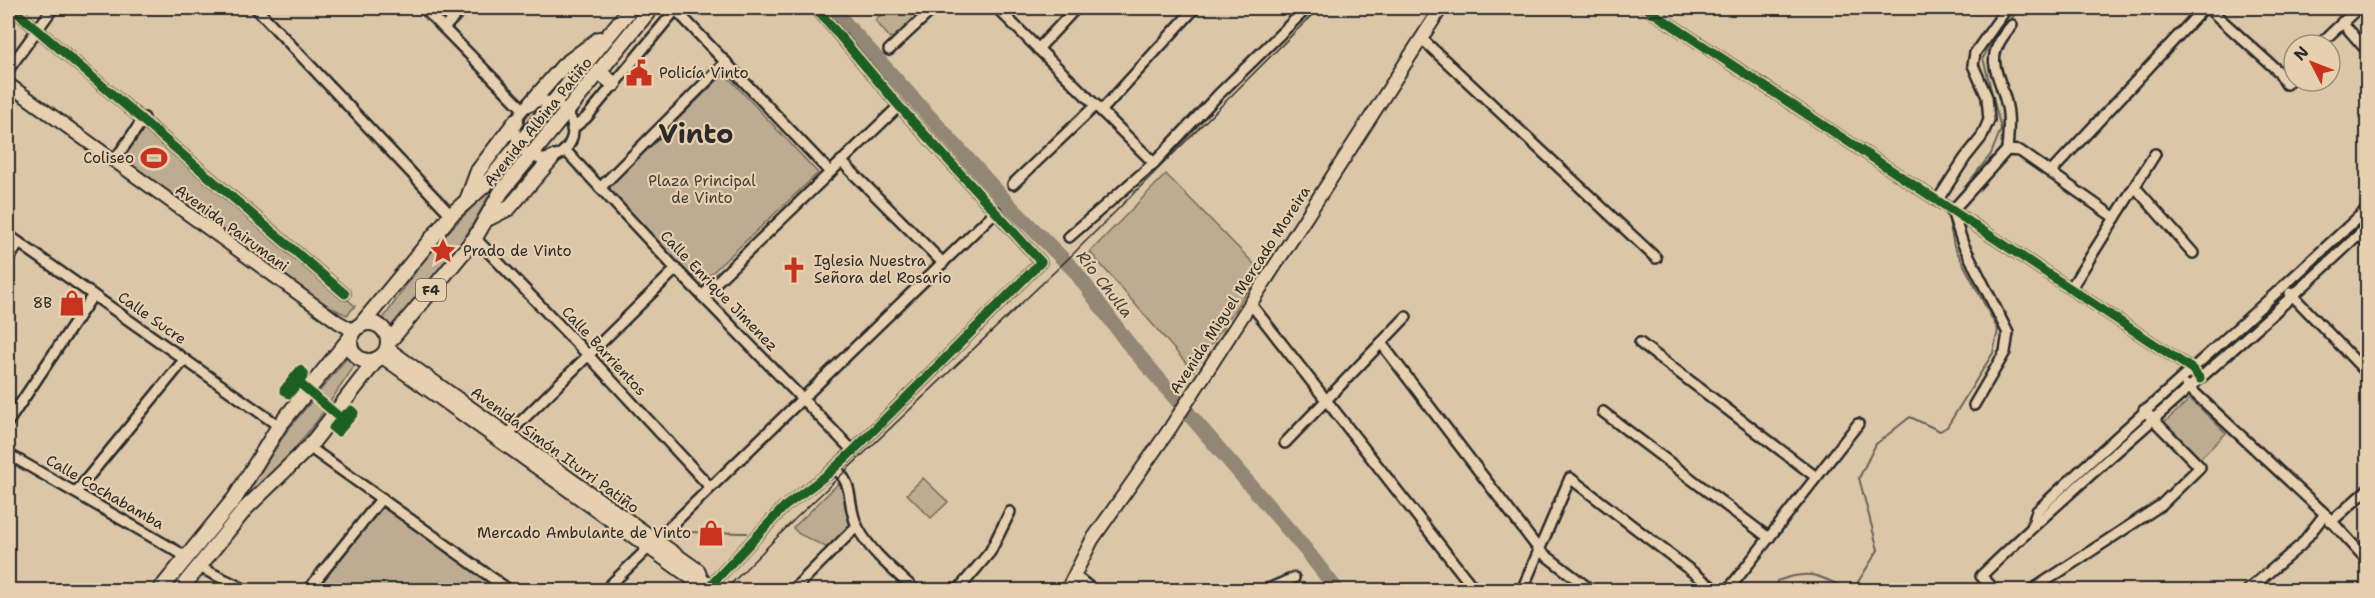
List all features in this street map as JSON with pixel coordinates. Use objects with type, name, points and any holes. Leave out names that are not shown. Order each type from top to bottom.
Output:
[{"type":"highway","name":"Avenida Albina Patiño","points":[[160,591],[235,498],[279,426],[355,331],[451,215],[489,181],[631,8]]},
{"type":"highway","name":"Avenida Albina Patiño","points":[[180,591],[246,508],[309,447],[475,238],[501,192],[651,8]]},
{"type":"highway","points":[[527,107],[564,65],[615,27]]},
{"type":"highway","points":[[599,72],[614,84]]},
{"type":"highway","points":[[467,201],[478,171],[516,122]]},
{"type":"highway","points":[[485,220],[509,208],[552,158]]},
{"type":"highway","points":[[369,323],[379,326],[386,333],[383,351],[368,360],[359,358],[351,346],[355,331],[369,323]]},
{"type":"main road","name":"Avenida Miguel Mercado Moreira","points":[[1067,591],[1092,540],[1181,409],[1439,8]]},
{"type":"main road","name":"Avenida Pairumani","points":[[8,84],[338,322],[355,331]]},
{"type":"main road","name":"Avenida Simón Iturri Patiño","points":[[383,351],[653,544],[691,578],[710,585]]},
{"type":"street","points":[[12,8],[144,118],[345,294]]},
{"type":"street","points":[[8,70],[36,28],[53,8]]},
{"type":"street","points":[[256,8],[451,215]]},
{"type":"street","points":[[424,8],[527,107]]},
{"type":"street","points":[[444,28],[463,8]]},
{"type":"street","points":[[572,129],[586,118],[675,8],[830,171]]},
{"type":"street","points":[[710,585],[784,507],[835,468],[853,451],[1041,262],[899,106],[816,8]]},
{"type":"street","points":[[889,50],[934,8]]},
{"type":"street","points":[[997,8],[1154,163]]},
{"type":"street","points":[[1038,50],[1076,8]]},
{"type":"street","points":[[1013,184],[1099,107],[1195,8]]},
{"type":"street","points":[[1069,237],[1154,163],[1307,8]]},
{"type":"street","points":[[1646,8],[2192,369],[2200,379]]},
{"type":"street","points":[[1974,405],[2005,352],[2008,333],[1946,207],[1965,158],[1981,138],[1989,120],[1987,97],[1973,65],[1975,53],[2007,8]]},
{"type":"street","points":[[2050,172],[2206,8],[2282,77]]},
{"type":"street","points":[[2331,33],[2358,8]]},
{"type":"street","points":[[2343,21],[2367,52]]},
{"type":"street","points":[[1946,207],[2007,150],[2007,108],[1994,69],[1995,51],[2003,35],[2012,25]]},
{"type":"street","points":[[1421,38],[1656,258]]},
{"type":"street","points":[[600,188],[726,62]]},
{"type":"street","points":[[545,101],[553,104],[566,113],[572,129],[570,142],[565,150],[552,158],[531,156],[519,144],[516,136],[516,122],[527,107],[545,101]]},
{"type":"street","points":[[702,296],[899,106]]},
{"type":"street","points":[[114,161],[144,118]]},
{"type":"street","name":"Calle Enrique Jimenez","points":[[565,150],[675,269],[853,451]]},
{"type":"street","points":[[2007,150],[2020,151],[2115,218]]},
{"type":"street","points":[[2071,288],[2155,154]]},
{"type":"street","points":[[841,161],[943,263]]},
{"type":"street","points":[[2135,188],[2193,253]]},
{"type":"street","points":[[2032,527],[2037,512],[2144,410],[2181,380],[2284,287],[2367,208]]},
{"type":"street","points":[[605,591],[710,486],[996,211]]},
{"type":"street","points":[[1995,591],[1981,576],[2032,527],[2293,297],[2367,226]]},
{"type":"street","name":"Calle Sucre","points":[[8,235],[279,426]]},
{"type":"street","points":[[2359,235],[2367,244]]},
{"type":"street","name":"Calle Barrientos","points":[[475,238],[710,486]]},
{"type":"street","points":[[8,260],[19,243]]},
{"type":"street","points":[[505,437],[675,269]]},
{"type":"street","points":[[2284,287],[2367,374]]},
{"type":"street","points":[[8,422],[93,295]]},
{"type":"street","points":[[1250,303],[1475,591]]},
{"type":"street","points":[[1285,443],[1406,317]]},
{"type":"street","points":[[1381,343],[1540,552],[1591,591]]},
{"type":"street","points":[[1640,343],[1816,477]]},
{"type":"street","points":[[76,492],[184,360]]},
{"type":"street","points":[[2181,380],[2328,518],[2367,561]]},
{"type":"street","points":[[2032,591],[2161,505],[2200,467],[2144,410]]},
{"type":"street","points":[[1604,412],[1769,538]]},
{"type":"street","points":[[1728,591],[1858,424]]},
{"type":"street","points":[[309,447],[509,591]]},
{"type":"street","name":"Calle Cochabamba","points":[[8,454],[187,557]]},
{"type":"street","points":[[835,468],[846,478],[856,526],[875,554],[915,591]]},
{"type":"street","points":[[1522,591],[1570,478],[1716,591]]},
{"type":"street","points":[[2248,591],[2328,518],[2367,489]]},
{"type":"street","points":[[308,591],[382,498]]},
{"type":"street","points":[[958,591],[990,552],[1010,512]]},
{"type":"street","points":[[793,591],[856,526]]},
{"type":"street","points":[[199,567],[246,591]]},
{"type":"street","points":[[1074,575],[1093,591]]},
{"type":"street","points":[[1266,591],[1294,578]]},
{"type":"green space","points":[[888,8],[924,8],[895,37],[890,38],[875,20]]},
{"type":"green space","name":"Plaza Principal de Vinto","points":[[722,76],[727,76],[818,173],[698,286],[610,192],[610,186]]},
{"type":"green space","points":[[145,127],[355,306],[347,315],[324,304],[121,158]]},
{"type":"green space","points":[[1166,174],[1261,271],[1193,371],[1090,252]]},
{"type":"green space","name":"Prado de Vinto","points":[[496,183],[464,239],[392,327],[383,319],[418,268],[452,228]]},
{"type":"green space","points":[[347,358],[355,365],[317,421],[286,459],[241,503],[287,431]]},
{"type":"green space","points":[[2190,399],[2226,433],[2200,459],[2164,423]]},
{"type":"green space","points":[[923,478],[948,502],[931,518],[907,494]]},
{"type":"green space","points":[[842,480],[850,525],[828,548],[799,534],[793,528]]},
{"type":"green space","points":[[381,505],[384,505],[499,590],[312,590]]},
{"type":"waterway","name":"Río Chulla","points":[[836,8],[844,22],[1012,208],[1075,271],[1127,342],[1306,550],[1337,590]]},
{"type":"waterway","points":[[1950,206],[1991,154],[2001,129],[1983,58],[1995,36],[2021,8]]},
{"type":"waterway","points":[[1853,590],[1878,550],[1859,478],[1876,444],[1910,417],[1940,431],[1947,427],[1993,353],[1998,330],[1954,246],[1947,211]]},
{"type":"waterway","points":[[681,532],[747,533]]},
{"type":"waterway","points":[[1775,590],[1777,581],[1798,575],[1821,577],[1848,590]]},
{"type":"tram line","points":[[725,590],[794,520],[1071,256],[1319,8]]},
{"type":"cycle path","points":[[12,8],[345,294]]},
{"type":"cycle path","points":[[710,586],[784,507],[828,474],[853,451],[1041,262],[899,106],[816,8]]},
{"type":"cycle path","points":[[1646,8],[2192,369],[2200,379]]},
{"type":"cycle path","points":[[303,377],[289,394],[284,390],[300,370],[304,373],[297,381],[343,420],[351,410],[354,413],[338,432],[333,428],[345,414]]},
{"type":"place","name":"Policía Vinto","points":[[639,73]]},
{"type":"place","name":"Coliseo","points":[[154,158]]},
{"type":"place","name":"Prado de Vinto","points":[[443,251]]},
{"type":"place","name":"Iglesia Nuestra Señora del Rosario","points":[[794,270]]},
{"type":"place","name":"8B","points":[[72,303]]},
{"type":"place","name":"Mercado Ambulante de Vinto","points":[[711,533]]},
{"type":"district","name":"Vinto","points":[[696,134]]}]
